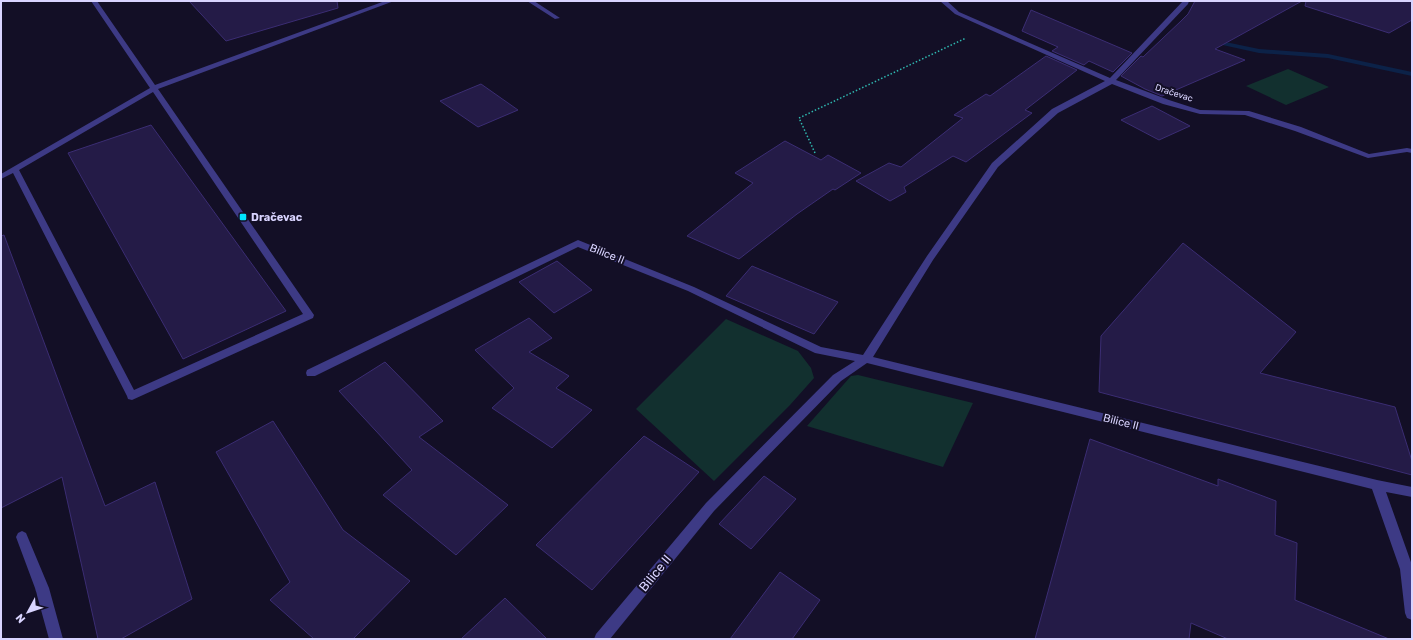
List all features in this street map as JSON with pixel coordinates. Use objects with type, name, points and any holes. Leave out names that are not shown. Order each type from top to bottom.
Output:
[{"type":"street","points":[[14,169],[132,396],[309,315],[94,1]]},
{"type":"street","points":[[1,177],[155,88],[391,1]]},
{"type":"street","points":[[530,1],[557,18]]},
{"type":"street","name":"Dračevac","points":[[944,1],[957,13],[1088,72],[1166,102],[1200,112],[1246,113],[1298,129],[1368,156],[1407,150],[1412,151]]},
{"type":"street","name":"Bilice II","points":[[601,639],[710,507],[837,378],[866,359],[930,258],[995,165],[1055,111],[1111,81],[1186,4],[1186,1]]},
{"type":"street","name":"Bilice II","points":[[311,373],[578,242],[692,290],[818,350],[866,359],[1377,485],[1412,492]]},
{"type":"street","points":[[1377,485],[1407,569],[1412,613]]},
{"type":"street","points":[[22,537],[42,588],[56,639]]},
{"type":"path","points":[[815,153],[799,118],[988,27]]},
{"type":"green space","points":[[1288,69],[1329,87],[1286,105],[1246,86]]},
{"type":"green space","points":[[726,319],[798,351],[811,368],[814,378],[790,405],[714,481],[636,409]]},
{"type":"green space","points":[[858,375],[973,403],[943,467],[807,426],[851,376]]},
{"type":"building","points":[[189,1],[337,1],[338,8],[226,41]]},
{"type":"building","points":[[1195,1],[1302,1],[1215,49],[1245,60],[1162,96],[1121,76],[1188,14]]},
{"type":"building","points":[[1306,1],[1412,1],[1412,20],[1389,33],[1305,6]]},
{"type":"building","points":[[1031,10],[1132,53],[1113,72],[1089,61],[1084,65],[1052,51],[1058,47],[1022,31]]},
{"type":"building","points":[[1046,56],[1077,70],[1025,110],[1032,113],[966,162],[953,156],[904,187],[906,192],[890,201],[856,181],[889,163],[901,167],[963,118],[954,115],[986,94],[990,96]]},
{"type":"building","points":[[481,84],[518,110],[478,127],[440,101]]},
{"type":"building","points":[[1152,106],[1190,126],[1159,140],[1121,120]]},
{"type":"building","points":[[151,125],[286,311],[183,359],[68,153]]},
{"type":"building","points":[[785,141],[821,160],[828,155],[861,173],[835,190],[833,189],[797,214],[739,259],[687,236],[753,183],[735,173]]},
{"type":"building","points":[[4,235],[105,506],[155,482],[192,599],[121,639],[98,639],[62,477],[1,508],[1,236]]},
{"type":"building","points":[[1183,243],[1296,332],[1260,373],[1395,407],[1412,461],[1412,475],[1099,392],[1101,336]]},
{"type":"building","points":[[557,261],[592,290],[554,313],[519,282]]},
{"type":"building","points":[[752,266],[838,302],[814,334],[726,296]]},
{"type":"building","points":[[529,318],[552,338],[529,352],[569,376],[556,388],[592,410],[552,448],[492,408],[514,388],[475,350]]},
{"type":"building","points":[[385,362],[443,421],[419,437],[508,505],[456,555],[383,495],[412,470],[339,391]]},
{"type":"building","points":[[273,421],[343,530],[410,581],[353,639],[314,639],[270,600],[290,582],[216,452]]},
{"type":"building","points":[[644,436],[699,472],[592,590],[536,545]]},
{"type":"building","points":[[1090,439],[1218,486],[1218,479],[1276,501],[1275,535],[1297,543],[1295,600],[1389,639],[1228,639],[1191,623],[1189,639],[1035,639]]},
{"type":"building","points":[[764,476],[796,499],[751,549],[719,524]]},
{"type":"building","points":[[780,572],[820,600],[792,639],[730,639]]},
{"type":"building","points":[[505,598],[547,639],[461,639]]},
{"type":"waterway","points":[[1211,41],[1259,51],[1328,56],[1412,74]]},
{"type":"place","name":"Dračevac","points":[[243,217]]}]
